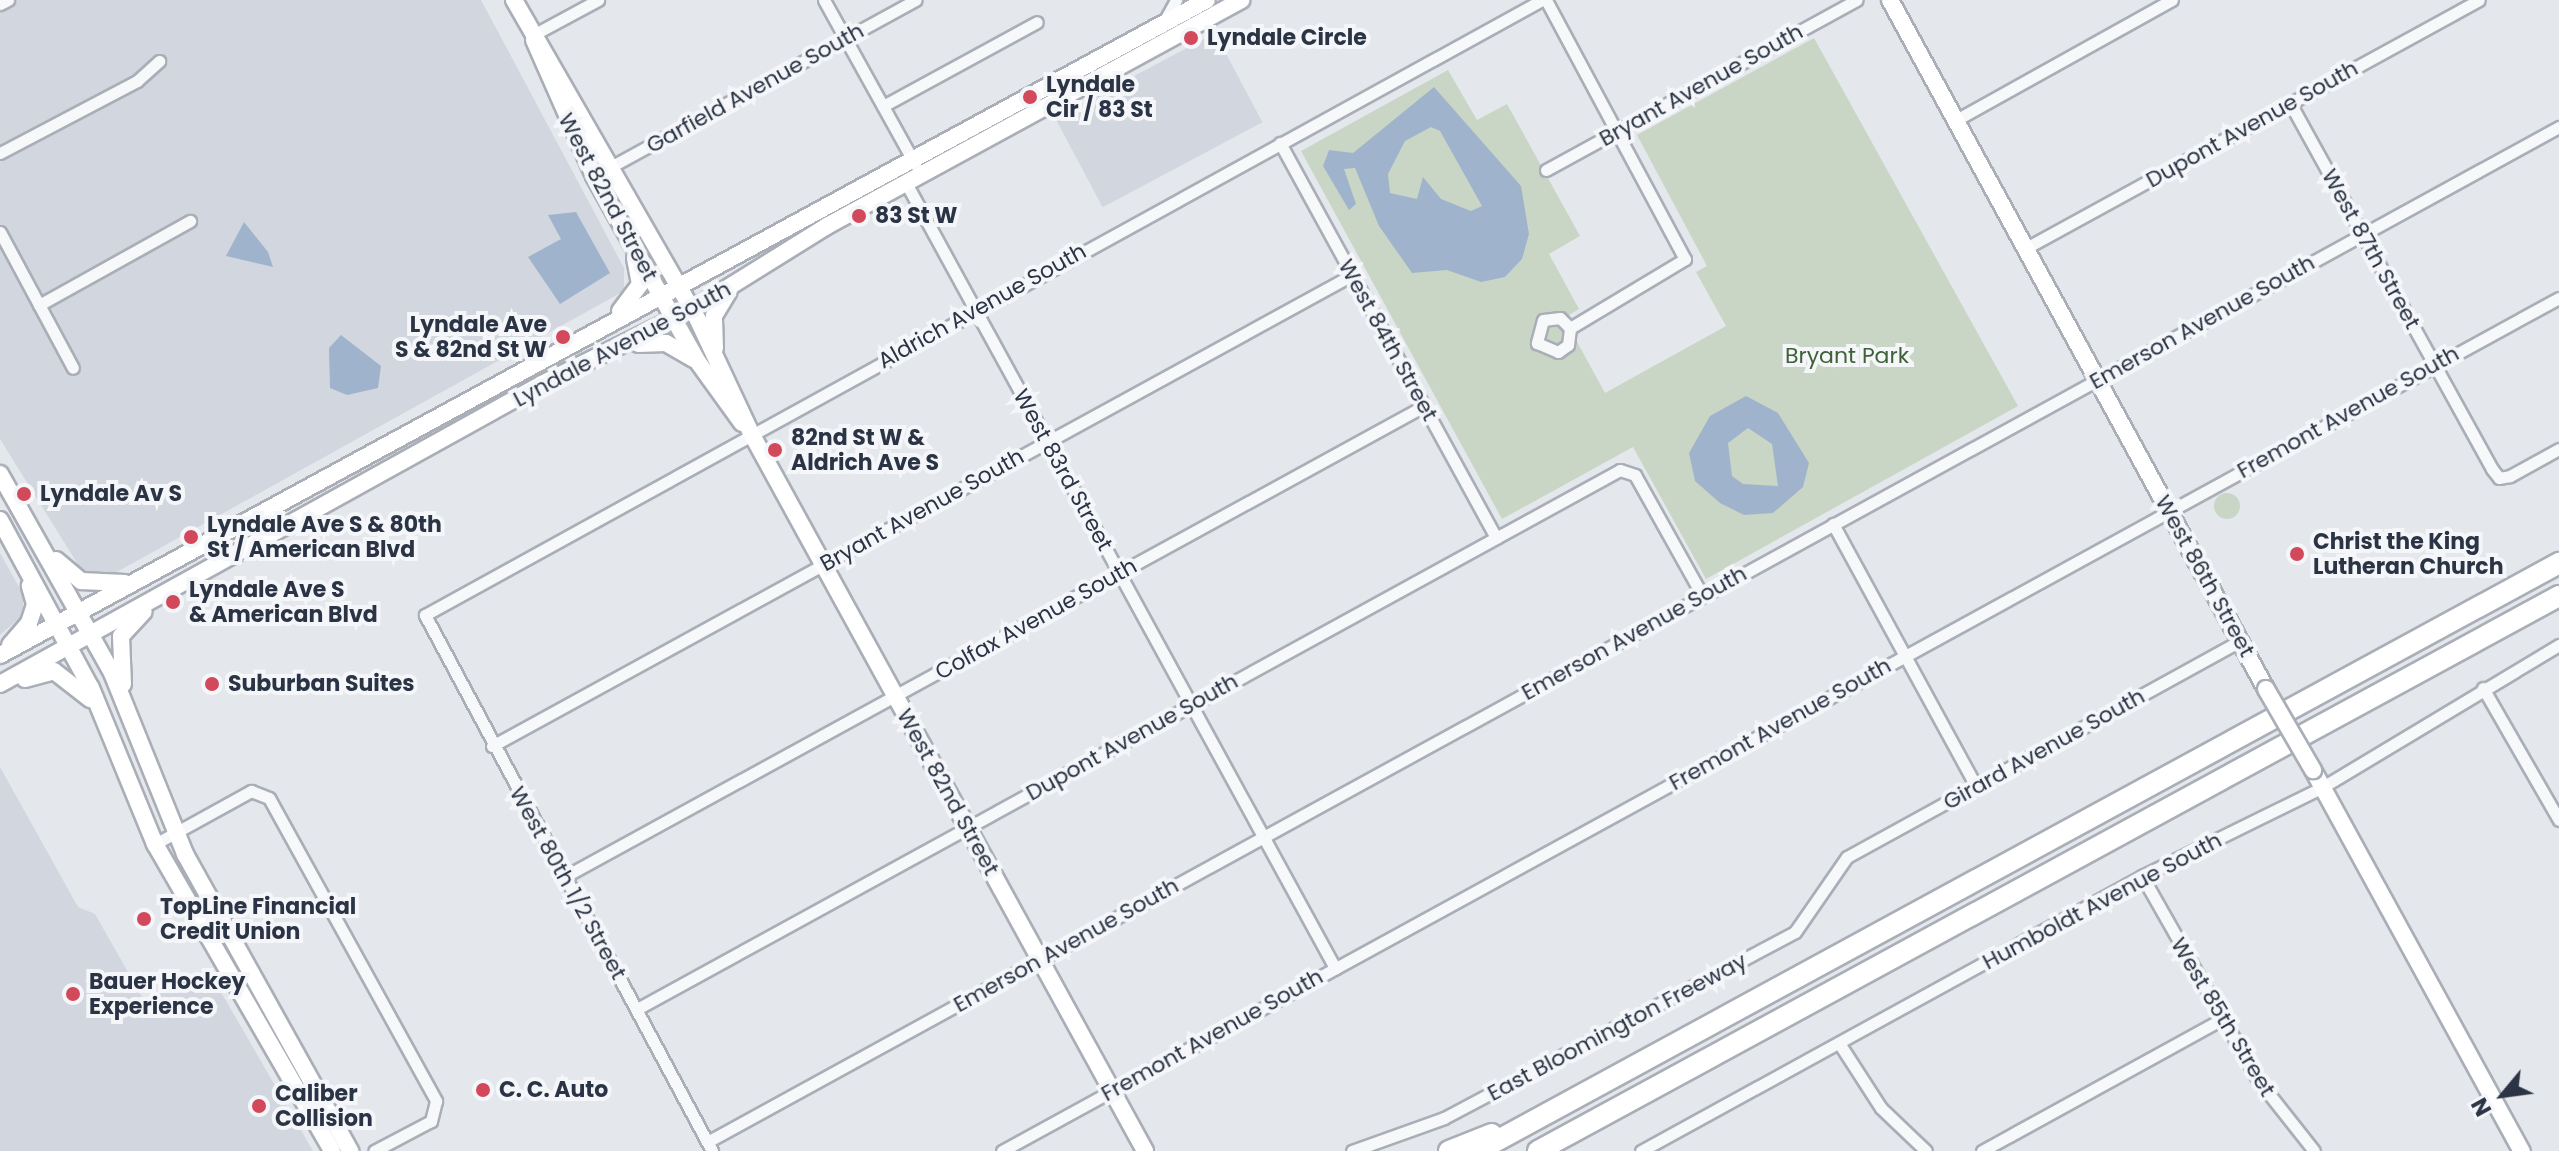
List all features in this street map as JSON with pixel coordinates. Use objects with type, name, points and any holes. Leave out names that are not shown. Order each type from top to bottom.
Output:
[{"type":"highway","points":[[1478,1151],[2559,563]]},
{"type":"highway","points":[[1538,1151],[2559,596]]},
{"type":"highway","points":[[1449,1151],[1530,1122]]},
{"type":"highway","points":[[1550,1151],[1588,1123]]},
{"type":"main road","name":"West 82nd Street","points":[[514,0],[692,310],[751,433],[1145,1151]]},
{"type":"main road","name":"Lyndale Avenue South","points":[[0,655],[611,322],[915,164],[1162,25],[1206,3],[1241,0]]},
{"type":"main road","name":"West 86th Street","points":[[1890,0],[2522,1151]]},
{"type":"main road","name":"Lyndale Avenue South","points":[[0,684],[692,310],[1206,3]]},
{"type":"main road","name":"West 82nd Street","points":[[533,35],[541,70],[594,176],[698,362],[751,433]]},
{"type":"main road","points":[[611,322],[640,284],[629,237]]},
{"type":"main road","points":[[717,357],[714,316],[732,287]]},
{"type":"main road","points":[[624,346],[659,341],[698,362]]},
{"type":"main road","points":[[0,474],[43,545],[125,701],[174,833],[350,1151]]},
{"type":"main road","points":[[0,520],[69,646],[105,720],[155,844],[332,1151]]},
{"type":"main road","points":[[43,545],[81,581],[134,582]]},
{"type":"main road","points":[[0,655],[29,623],[35,604],[21,557]]},
{"type":"main road","points":[[125,701],[121,636],[150,601]]},
{"type":"main road","points":[[0,684],[54,671],[86,693],[105,720]]},
{"type":"street","points":[[0,4],[8,0]]},
{"type":"street","points":[[533,35],[598,0]]},
{"type":"street","points":[[824,0],[915,164]]},
{"type":"street","name":"Garfield Avenue South","points":[[594,176],[916,0]]},
{"type":"street","points":[[1162,25],[1176,0]]},
{"type":"street","points":[[1544,0],[1685,259],[1570,328]]},
{"type":"street","name":"Aldrich Avenue South","points":[[425,615],[751,433],[1544,0]]},
{"type":"street","name":"Bryant Avenue South","points":[[1546,170],[1857,0]]},
{"type":"street","points":[[1956,120],[2172,0]]},
{"type":"street","name":"Dupont Avenue South","points":[[2026,248],[2479,0]]},
{"type":"street","points":[[883,106],[1037,22]]},
{"type":"street","points":[[0,153],[137,81],[159,61]]},
{"type":"street","name":"West 87th Street","points":[[2290,103],[2499,478],[2559,449]]},
{"type":"street","name":"Emerson Avenue South","points":[[710,1146],[1040,959],[2559,127]]},
{"type":"street","name":"West 84th Street","points":[[1280,143],[1496,538]]},
{"type":"street","name":"West 83rd Street","points":[[906,183],[1335,968]]},
{"type":"street","points":[[39,305],[190,221]]},
{"type":"street","points":[[0,232],[73,368]]},
{"type":"street","name":"Bryant Avenue South","points":[[492,746],[1352,275]]},
{"type":"street","name":"Fremont Avenue South","points":[[1002,1151],[2559,298]]},
{"type":"street","name":"Colfax Avenue South","points":[[564,877],[1424,406]]},
{"type":"street","name":"Dupont Avenue South","points":[[637,1009],[1628,468],[1702,595]]},
{"type":"street","points":[[1833,524],[1976,786]]},
{"type":"street","name":"West 80th 1/2 Street","points":[[425,615],[492,746],[710,1146]]},
{"type":"street","name":"Girard Avenue South","points":[[1847,857],[2240,641]]},
{"type":"street","name":"Humboldt Avenue South","points":[[1641,1151],[2142,876],[2321,788],[2559,645]]},
{"type":"street","points":[[2483,688],[2557,813]]},
{"type":"street","points":[[155,844],[258,792],[269,798],[436,1101],[436,1113],[374,1151]]},
{"type":"street","name":"East Bloomington Freeway","points":[[1352,1151],[1444,1118],[1795,932],[1847,857]]},
{"type":"street","name":"West 85th Street","points":[[2142,876],[2222,1019],[2314,1151]]},
{"type":"street","points":[[1982,1151],[2222,1019]]},
{"type":"street","points":[[1839,1043],[1881,1108],[1926,1151]]},
{"type":"shaded area","points":[[18,0],[481,0],[624,268],[624,291],[115,573],[82,571],[0,439],[0,10]]},
{"type":"shaded area","points":[[1215,33],[1262,122],[1103,207],[1055,118]]},
{"type":"shaded area","points":[[0,553],[23,594],[23,615],[0,635]]},
{"type":"shaded area","points":[[0,767],[78,907],[95,914],[145,1002],[207,968],[313,1151],[0,1151]]},
{"type":"green space","name":"Bryant Park","points":[[1814,38],[2018,406],[1706,579],[1633,447],[1502,519],[1301,151],[1448,70],[1477,120],[1507,104],[1580,236],[1549,254],[1579,309],[1564,318],[1605,393],[1726,326],[1696,272],[1707,266],[1637,135]]},
{"type":"green space","points":[[2227,493],[2236,497],[2240,506],[2236,515],[2227,519],[2218,515],[2214,506],[2218,497]]},
{"type":"water","points":[[1434,87],[1521,186],[1529,234],[1522,259],[1505,277],[1481,282],[1447,270],[1412,273],[1379,226],[1355,168],[1344,169],[1356,204],[1349,210],[1323,166],[1329,150],[1353,153]],"holes":[[[1431,127],[1440,131],[1482,206],[1471,211],[1441,199],[1423,177],[1417,199],[1390,193],[1388,174],[1405,141]]]},
{"type":"water","points":[[576,212],[610,273],[560,304],[528,257],[561,239],[548,215]]},
{"type":"water","points":[[244,222],[268,252],[273,267],[226,256]]},
{"type":"water","points":[[341,335],[381,366],[378,388],[347,395],[330,388],[329,348]]},
{"type":"water","points":[[1746,396],[1778,413],[1809,463],[1803,487],[1773,513],[1744,515],[1720,503],[1695,481],[1689,453],[1710,416]],"holes":[[[1748,428],[1772,444],[1778,486],[1743,484],[1732,476],[1728,443]]]},
{"type":"place","name":"Lyndale Circle","points":[[1191,38]]},
{"type":"place","name":"Lyndale Cir / 83 St","points":[[1030,97]]},
{"type":"place","name":"83 St W","points":[[859,216]]},
{"type":"place","name":"Lyndale Ave S & 82nd St W","points":[[563,337]]},
{"type":"place","name":"82nd St W & Aldrich Ave S","points":[[775,450]]},
{"type":"place","name":"Lyndale Av S","points":[[24,494]]},
{"type":"place","name":"Lyndale Ave S & 80th St / American Blvd","points":[[191,537]]},
{"type":"place","name":"Christ the King Lutheran Church","points":[[2297,554]]},
{"type":"place","name":"Lyndale Ave S & American Blvd","points":[[173,602]]},
{"type":"place","name":"Suburban Suites","points":[[212,684]]},
{"type":"place","name":"TopLine Financial Credit Union","points":[[144,919]]},
{"type":"place","name":"Bauer Hockey Experience","points":[[73,994]]},
{"type":"place","name":"C. C. Auto","points":[[483,1090]]},
{"type":"place","name":"Caliber Collision","points":[[259,1106]]}]
